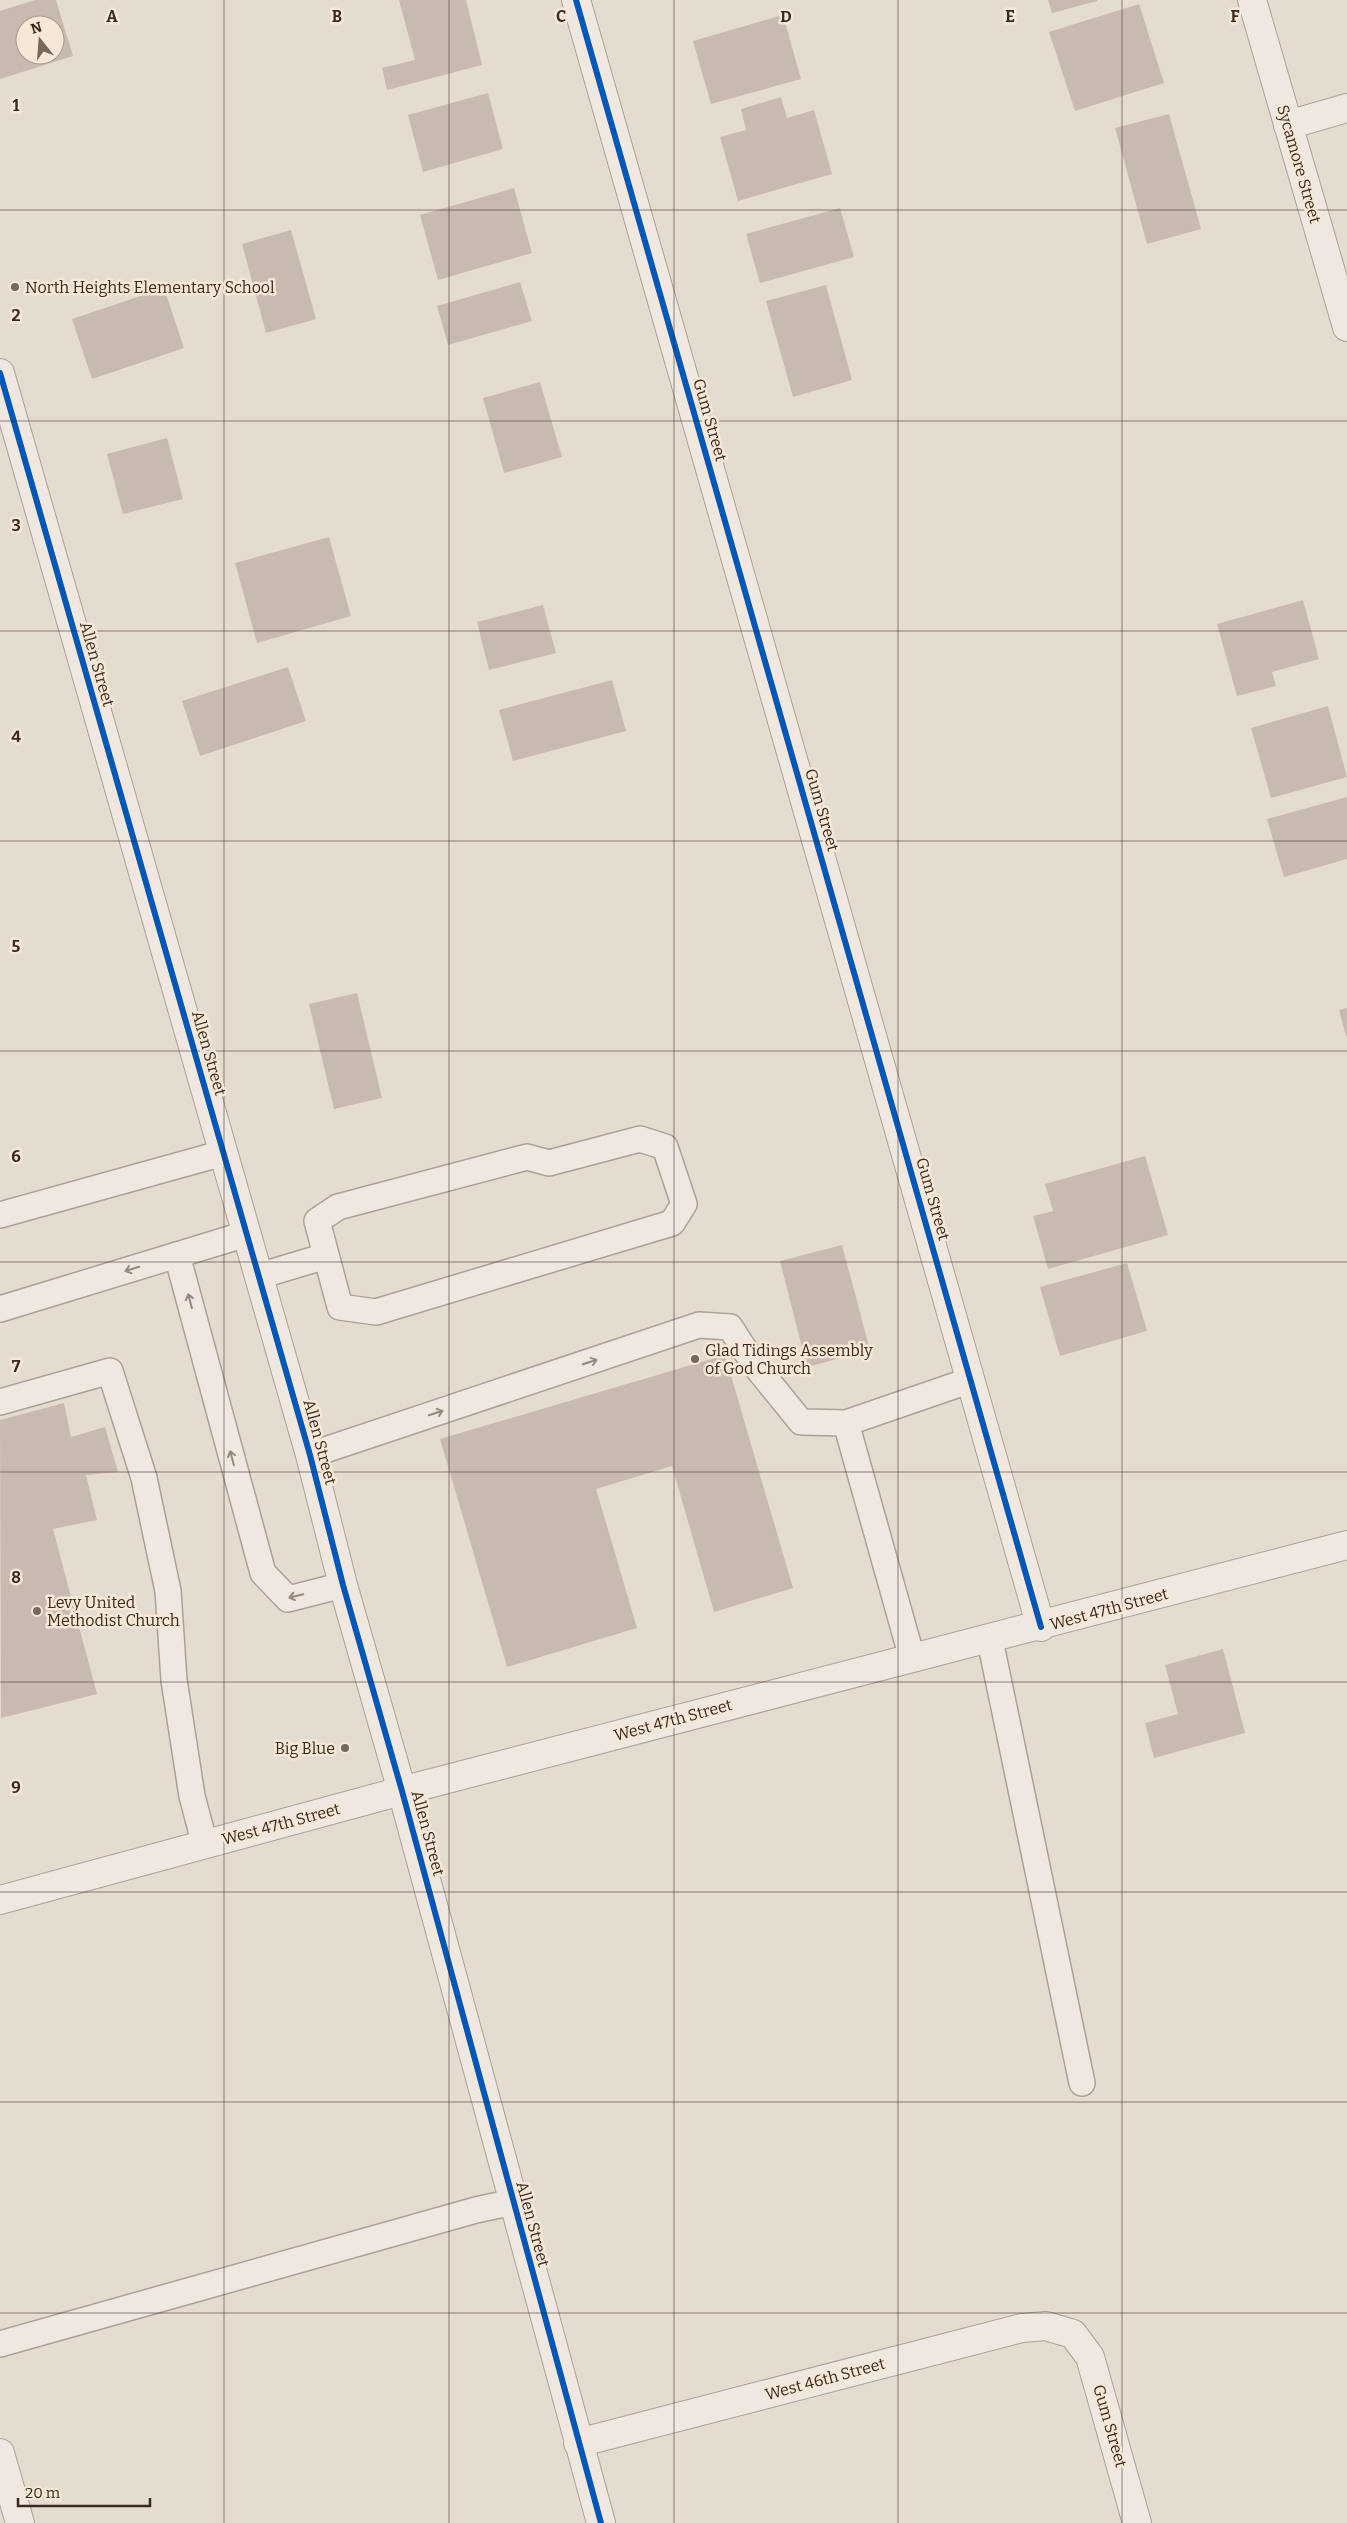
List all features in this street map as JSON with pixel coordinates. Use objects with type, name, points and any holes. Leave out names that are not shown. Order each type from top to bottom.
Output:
[{"type":"street","name":"Gum Street","points":[[576,0],[1041,1627]]},
{"type":"street","name":"Sycamore Street","points":[[1252,0],[1347,328]]},
{"type":"street","points":[[1288,125],[1347,108]]},
{"type":"street","name":"Allen Street","points":[[0,373],[310,1455],[343,1585],[402,1791],[601,2523]]},
{"type":"street","name":"West 47th Street","points":[[0,1900],[402,1791],[912,1658],[1041,1627],[1347,1545]]},
{"type":"street","name":"West 46th Street","points":[[578,2443],[1022,2328],[1046,2326],[1073,2334]]},
{"type":"street","name":"Gum Street","points":[[1073,2334],[1090,2358],[1137,2523]]},
{"type":"street","points":[[0,2453],[20,2523]]},
{"type":"lane","points":[[640,1139],[665,1147],[684,1204],[672,1223],[376,1312],[340,1307],[326,1256],[317,1221],[338,1207],[527,1157],[550,1164],[640,1139]]},
{"type":"lane","points":[[0,1215],[223,1153]]},
{"type":"lane","points":[[0,1309],[246,1234]]},
{"type":"lane","points":[[178,1255],[263,1573],[288,1598],[343,1585]]},
{"type":"lane","points":[[259,1276],[326,1256]]},
{"type":"lane","points":[[310,1455],[699,1325],[730,1327],[754,1364],[801,1422],[846,1423],[971,1380]]},
{"type":"lane","points":[[0,1402],[110,1372],[144,1478],[168,1591],[174,1680],[192,1796],[204,1845]]},
{"type":"lane","points":[[846,1423],[912,1658]]},
{"type":"lane","points":[[990,1640],[1082,2083]]},
{"type":"lane","points":[[0,2344],[467,2213],[513,2202]]},
{"type":"building","points":[[35,0],[56,0],[61,15],[15,15],[15,65],[44,65],[0,79],[0,11]]},
{"type":"building","points":[[399,0],[466,0],[482,65],[387,90],[382,68],[415,60]]},
{"type":"building","points":[[1048,0],[1097,0],[1097,1],[1052,13]]},
{"type":"building","points":[[1139,4],[1164,83],[1075,111],[1049,32]]},
{"type":"building","points":[[783,15],[801,79],[711,104],[693,41]]},
{"type":"building","points":[[65,30],[73,56],[65,59]]},
{"type":"building","points":[[488,93],[503,149],[423,172],[408,115]]},
{"type":"building","points":[[781,97],[787,118],[814,110],[832,174],[738,201],[720,137],[746,130],[741,109]]},
{"type":"building","points":[[1169,114],[1201,229],[1147,244],[1115,128]]},
{"type":"building","points":[[514,188],[532,253],[438,280],[420,215]]},
{"type":"building","points":[[840,208],[854,257],[760,283],[746,234]]},
{"type":"building","points":[[291,230],[316,319],[266,333],[242,244]]},
{"type":"building","points":[[520,282],[532,321],[448,345],[437,306]]},
{"type":"building","points":[[826,285],[852,380],[793,397],[766,301]]},
{"type":"building","points":[[164,288],[184,348],[92,379],[72,319]]},
{"type":"building","points":[[540,382],[562,457],[504,473],[483,398]]},
{"type":"building","points":[[167,438],[183,499],[123,514],[107,454]]},
{"type":"building","points":[[329,537],[351,616],[257,643],[235,563]]},
{"type":"building","points":[[1303,600],[1319,659],[1272,672],[1276,686],[1237,696],[1217,624]]},
{"type":"building","points":[[543,605],[556,653],[489,670],[477,622]]},
{"type":"building","points":[[288,667],[306,721],[200,756],[182,701]]},
{"type":"building","points":[[612,680],[626,731],[513,761],[499,710]]},
{"type":"building","points":[[1328,706],[1347,777],[1271,798],[1251,728]]},
{"type":"building","points":[[1347,797],[1347,859],[1284,877],[1267,819]]},
{"type":"building","points":[[357,993],[382,1098],[334,1109],[309,1004]]},
{"type":"building","points":[[1347,1008],[1347,1036],[1346,1036],[1339,1010]]},
{"type":"building","points":[[1145,1156],[1168,1235],[1048,1269],[1033,1216],[1053,1211],[1045,1184]]},
{"type":"building","points":[[842,1245],[870,1350],[807,1367],[780,1261]]},
{"type":"building","points":[[1127,1263],[1147,1331],[1060,1356],[1040,1287]]},
{"type":"building","points":[[725,1355],[793,1588],[714,1612],[672,1466],[596,1489],[637,1628],[507,1667],[440,1439]]},
{"type":"building","name":"Levy United Methodist Church","points":[[64,1403],[71,1437],[105,1427],[118,1472],[86,1475],[97,1520],[53,1529],[97,1694],[1,1718],[0,1420]]},
{"type":"building","points":[[1223,1649],[1245,1733],[1154,1758],[1145,1723],[1178,1714],[1165,1665]]},
{"type":"cycle path","points":[[576,0],[1041,1627]]},
{"type":"cycle path","points":[[0,373],[310,1455],[343,1585],[402,1791],[601,2523]]},
{"type":"place","name":"North Heights Elementary School","points":[[15,287]]},
{"type":"place","name":"Glad Tidings Assembly of God Church","points":[[695,1359]]},
{"type":"place","name":"Levy United Methodist Church","points":[[37,1611]]},
{"type":"place","name":"Big Blue","points":[[345,1748]]}]
